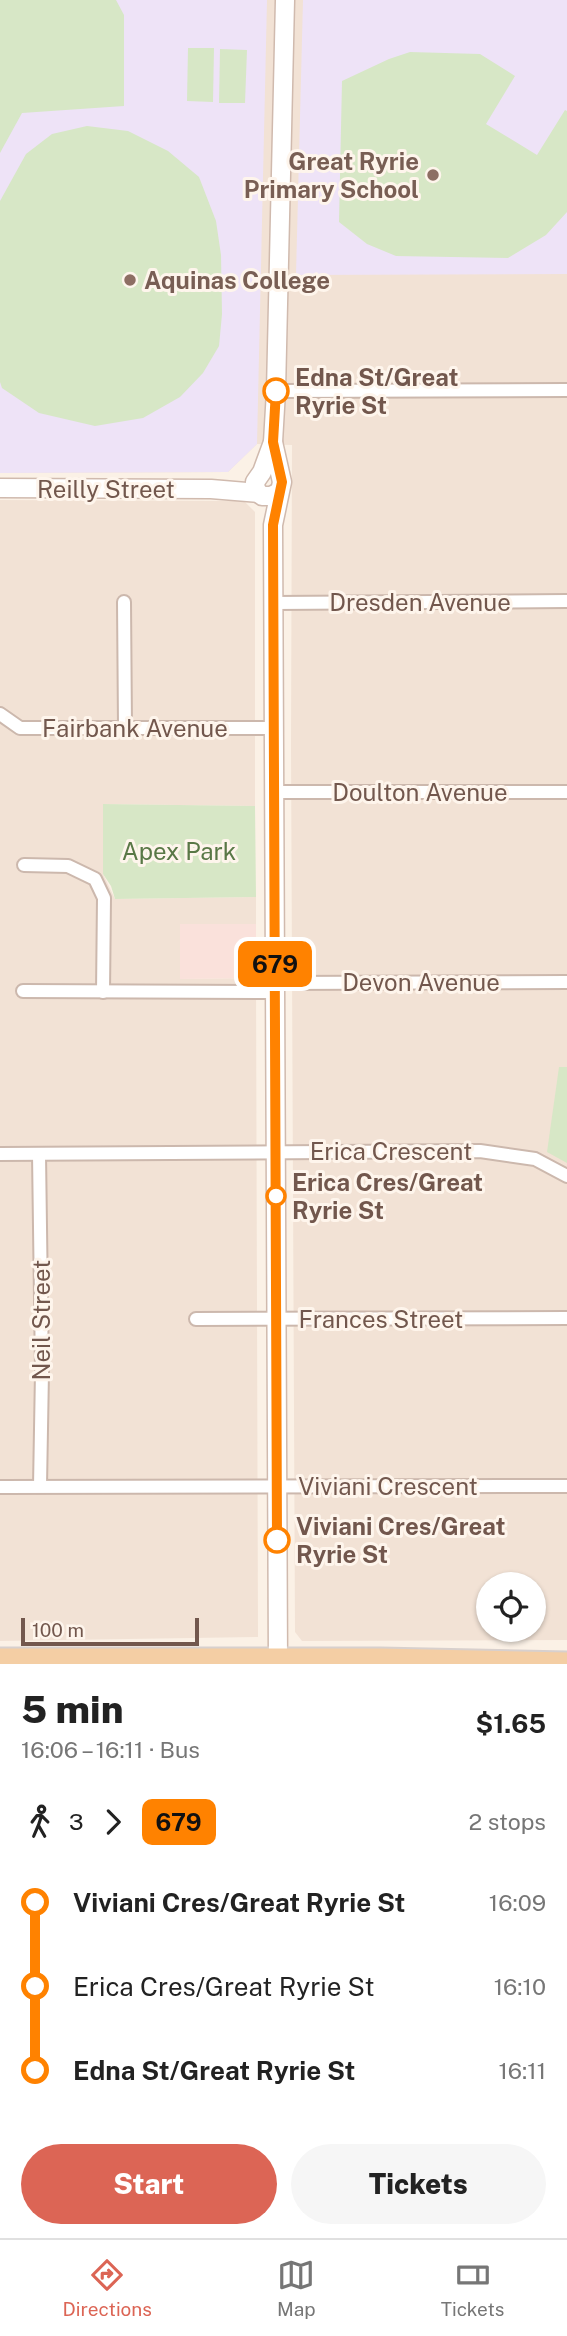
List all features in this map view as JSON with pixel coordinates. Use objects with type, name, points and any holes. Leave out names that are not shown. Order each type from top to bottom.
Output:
[{"type":"main road","points":[[278,1661],[273,525],[270,490],[276,391],[285,0]]},
{"type":"main road","points":[[270,490],[255,482],[273,442]]},
{"type":"main road","name":"Reilly Street","points":[[212,489],[234,484],[260,473]]},
{"type":"main road","name":"Reilly Street","points":[[0,488],[212,489],[237,493],[270,490]]},
{"type":"main road","points":[[381,1658],[403,1664]]},
{"type":"main road","points":[[9,1660],[278,1661],[381,1658],[465,1662],[567,1662]]},
{"type":"street","points":[[276,391],[567,390]]},
{"type":"street","name":"Dresden Avenue","points":[[273,603],[567,601]]},
{"type":"street","points":[[124,602],[125,727]]},
{"type":"street","name":"Fairbank Avenue","points":[[0,714],[20,728],[274,728]]},
{"type":"street","name":"Doulton Avenue","points":[[273,792],[567,792]]},
{"type":"street","points":[[24,865],[68,866],[95,879],[104,898],[103,992]]},
{"type":"street","name":"Devon Avenue","points":[[23,991],[103,992],[567,982]]},
{"type":"street","name":"Erica Crescent","points":[[0,1154],[480,1150],[535,1159],[567,1176]]},
{"type":"street","name":"Neil Street","points":[[39,1154],[42,1372],[40,1486]]},
{"type":"street","name":"Frances Street","points":[[196,1319],[567,1318]]},
{"type":"street","name":"Viviani Crescent","points":[[0,1487],[567,1485]]},
{"type":"shaded area","points":[[0,0],[567,0],[567,1640],[546,1640],[546,1572],[476,1572],[476,1640],[302,1641],[295,1632],[292,445],[257,444],[228,472],[0,473]]},
{"type":"shaded area","name":"Aquinas College","points":[[0,0],[267,0],[257,444],[228,472],[0,473]]},
{"type":"shaded area","name":"Great Ryrie Primary School","points":[[303,0],[567,0],[567,274],[296,275]]},
{"type":"shaded area","points":[[0,500],[244,501],[255,512],[255,806],[103,804],[103,874],[115,899],[256,897],[256,924],[180,925],[180,979],[256,978],[258,1637],[0,1641]]},
{"type":"shaded area","points":[[180,924],[256,924],[256,978],[180,979]]},
{"type":"green space","points":[[0,0],[116,0],[124,15],[124,106],[22,113],[0,153]]},
{"type":"green space","points":[[188,48],[214,48],[213,102],[187,101]]},
{"type":"green space","points":[[220,49],[247,50],[245,103],[219,103]]},
{"type":"green space","points":[[410,52],[480,54],[515,76],[486,124],[537,155],[565,110],[567,111],[567,212],[546,235],[508,258],[396,256],[367,244],[339,222],[342,81]]},
{"type":"green space","points":[[87,126],[128,131],[168,151],[199,177],[216,221],[221,255],[222,314],[219,346],[203,373],[180,397],[143,418],[95,426],[39,413],[2,388],[0,382],[0,201],[26,154],[52,134]]},
{"type":"green space","name":"Apex Park","points":[[103,804],[255,806],[256,897],[115,899],[103,874]]},
{"type":"green space","points":[[559,1067],[567,1067],[567,1163],[547,1152]]},
{"type":"bus line","name":"679","points":[[276,391],[273,442],[282,482],[273,525],[277,1540]]},
{"type":"place","name":"Great Ryrie Primary School","points":[[433,175]]},
{"type":"place","name":"Aquinas College","points":[[130,280]]},
{"type":"place","name":"Edna St/Great Ryrie St","points":[[276,391]]},
{"type":"place","name":"Erica Cres/Great Ryrie St","points":[[276,1196]]},
{"type":"place","name":"Viviani Cres/Great Ryrie St","points":[[277,1540]]}]
